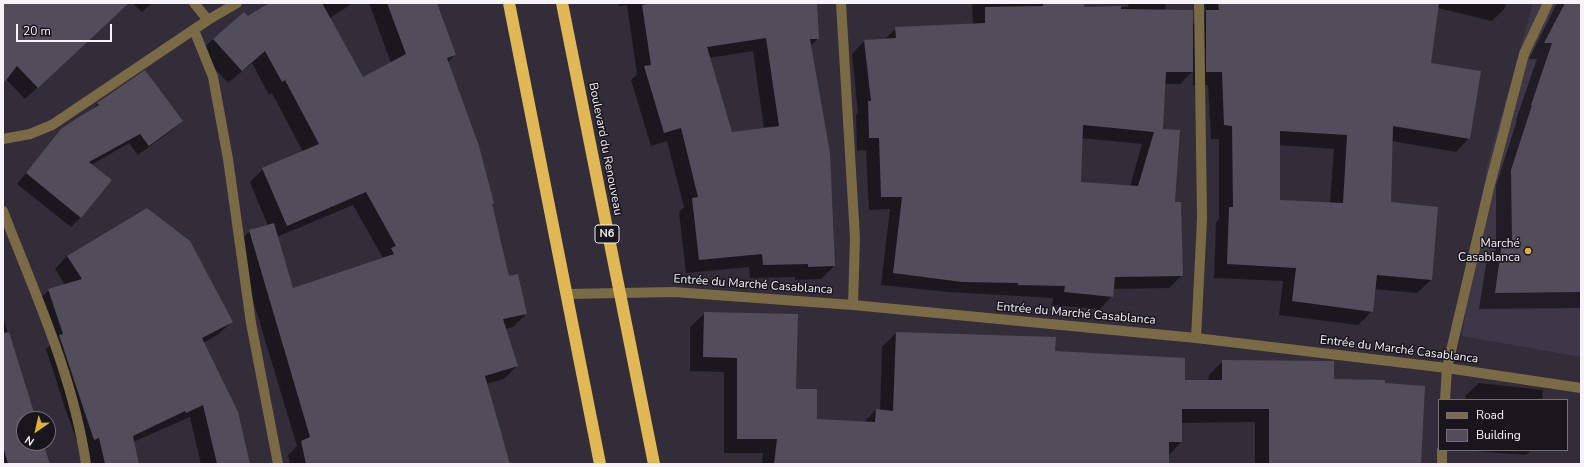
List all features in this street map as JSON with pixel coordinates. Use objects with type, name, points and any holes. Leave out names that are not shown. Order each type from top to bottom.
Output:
[{"type":"highway","points":[[509,3],[600,464]]},
{"type":"highway","name":"Boulevard du Renouveau","points":[[562,3],[654,464]]},
{"type":"street","points":[[194,3],[208,20]]},
{"type":"street","points":[[3,139],[30,134],[52,125],[208,20],[236,3]]},
{"type":"street","points":[[840,3],[856,238],[853,305]]},
{"type":"street","points":[[1196,338],[1202,219],[1199,3]]},
{"type":"street","points":[[1445,399],[1447,368],[1489,188],[1524,54],[1548,3]]},
{"type":"street","points":[[194,30],[213,77],[228,159],[251,323],[278,464]]},
{"type":"street","points":[[3,211],[57,346],[73,398],[82,436],[86,464]]},
{"type":"street","name":"Entrée du Marché Casablanca","points":[[567,294],[674,292],[853,305],[1196,338],[1447,368],[1581,388]]},
{"type":"street","points":[[1442,451],[1442,464]]},
{"type":"shaded area","name":"Marché Casablanca","points":[[1533,3],[1581,3],[1581,357],[1462,336],[1487,166]]},
{"type":"building","points":[[3,3],[129,3],[38,88],[17,66],[3,84]]},
{"type":"building","points":[[269,3],[322,3],[363,77],[406,54],[387,3],[437,3],[456,55],[447,58],[479,146],[494,203],[492,204],[509,276],[518,274],[527,314],[503,319],[518,366],[485,376],[510,464],[306,464],[301,441],[310,437],[249,230],[274,223],[293,288],[394,254],[391,248],[396,246],[366,192],[287,226],[262,168],[319,144],[285,80],[282,82],[265,51],[242,71],[213,39],[244,12],[248,16]]},
{"type":"building","points":[[655,3],[817,3],[819,39],[810,39],[830,153],[835,266],[808,267],[808,264],[763,265],[762,254],[699,260],[692,198],[698,197],[681,128],[664,133],[644,66],[651,65],[642,5]],"holes":[[[766,38],[779,126],[732,132],[707,47]]]},
{"type":"building","points":[[1043,3],[1084,3],[1084,7],[1121,6],[1121,9],[1193,10],[1193,72],[1166,72],[1163,129],[1180,130],[1175,202],[1181,202],[1183,276],[1115,277],[1113,297],[1064,292],[1065,286],[962,282],[893,273],[902,197],[881,197],[879,138],[869,138],[868,101],[871,101],[864,40],[896,38],[895,27],[985,23],[985,7],[1043,6]],"holes":[[[1083,125],[1154,132],[1138,186],[1081,182]]]},
{"type":"building","points":[[1218,3],[1439,3],[1431,63],[1481,71],[1470,139],[1393,126],[1391,202],[1438,207],[1432,280],[1377,275],[1373,312],[1292,301],[1296,268],[1227,264],[1229,207],[1233,207],[1232,126],[1224,125],[1222,72],[1206,72],[1206,10],[1219,10]],"holes":[[[1280,131],[1347,135],[1343,203],[1280,200]]]},
{"type":"building","points":[[1565,3],[1581,3],[1581,292],[1495,293],[1502,242],[1512,242],[1511,170],[1552,43],[1544,43]]},
{"type":"building","points":[[145,70],[183,121],[149,146],[140,134],[89,162],[112,180],[81,218],[26,173],[61,129],[99,105],[97,103]]},
{"type":"building","points":[[147,208],[190,241],[233,322],[202,338],[238,412],[250,464],[217,464],[203,405],[186,413],[185,411],[133,436],[139,464],[105,464],[99,438],[94,440],[59,335],[63,334],[48,289],[82,279],[67,256]]},
{"type":"building","points":[[704,312],[798,314],[796,389],[817,389],[817,419],[875,422],[876,409],[893,411],[896,332],[1056,337],[1055,351],[1185,358],[1185,380],[1222,380],[1222,360],[1334,361],[1334,379],[1385,380],[1385,383],[1425,386],[1421,464],[1269,464],[1269,409],[1182,409],[1182,442],[1169,442],[1169,464],[774,464],[777,439],[737,439],[737,358],[703,357]]},
{"type":"building","points":[[9,332],[34,411],[16,411],[16,451],[46,451],[50,464],[8,464],[3,446],[3,333]]},
{"type":"place","name":"Marché Casablanca","points":[[1528,251]]}]
